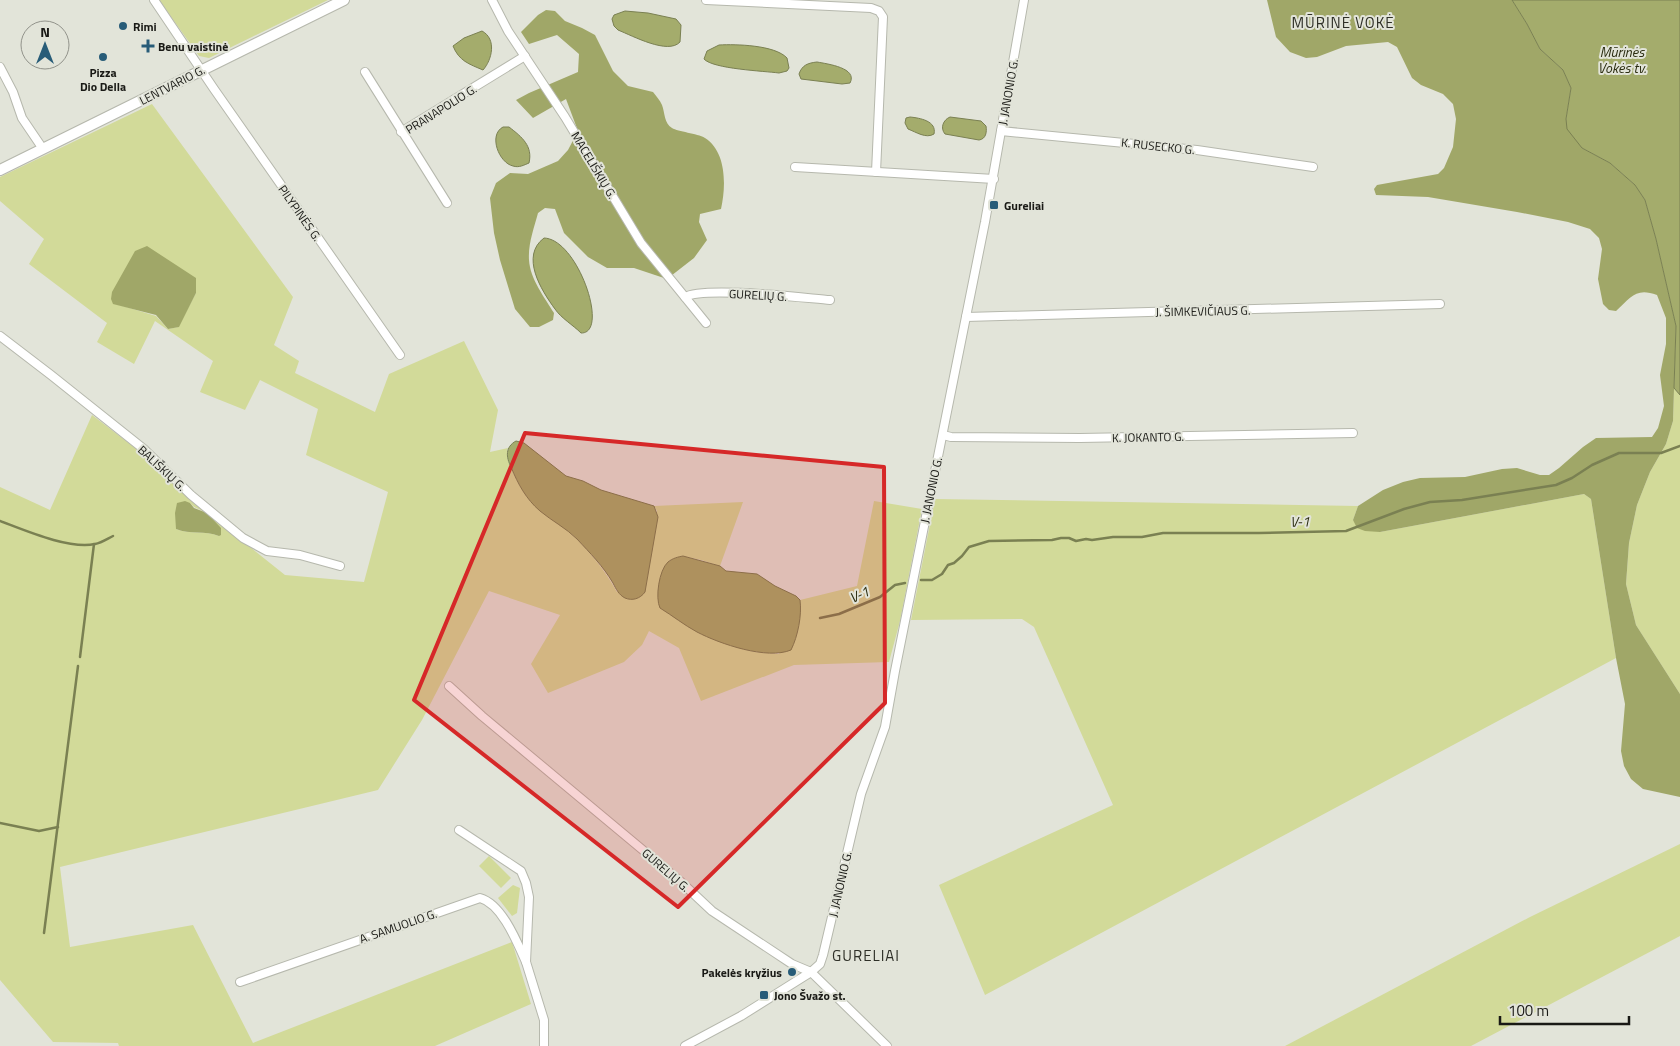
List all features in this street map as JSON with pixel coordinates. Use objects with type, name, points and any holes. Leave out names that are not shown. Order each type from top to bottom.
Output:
[{"type":"main road","name":"LENTVARIO G.","points":[[0,170],[344,0]]},
{"type":"street","name":"PILYPINĖS G.","points":[[154,0],[400,355]]},
{"type":"street","name":"MACELIŠKIŲ G.","points":[[492,0],[508,32],[565,117],[641,243],[706,323]]},
{"type":"street","points":[[706,0],[871,8],[879,11],[883,17],[876,172]]},
{"type":"street","name":"J. JANONIO G.","points":[[811,972],[820,964],[823,955],[861,794],[885,727],[994,180],[1024,0]]},
{"type":"street","name":"PRANAPOLIO G.","points":[[447,203],[401,132],[525,56]]},
{"type":"street","points":[[0,67],[13,92],[22,118],[43,149]]},
{"type":"street","points":[[365,72],[401,132]]},
{"type":"street","name":"K. RUSECKO G.","points":[[1001,131],[1188,149],[1313,167]]},
{"type":"street","points":[[795,167],[994,180]]},
{"type":"street","name":"GURELIŲ G.","points":[[686,297],[696,293],[733,293],[830,300]]},
{"type":"street","name":"J. ŠIMKEVIČIAUS G.","points":[[966,317],[1440,304]]},
{"type":"street","name":"BALIŠKIŲ G.","points":[[0,336],[145,450],[190,495],[243,538],[267,551],[300,555],[340,566]]},
{"type":"street","name":"K. JOKANTO G.","points":[[943,435],[951,437],[1080,438],[1353,433]]},
{"type":"street","name":"GURELIŲ G.","points":[[449,686],[482,716],[680,880],[712,910],[792,964],[811,972],[887,1046]]},
{"type":"street","points":[[459,830],[520,870],[526,883],[529,897],[526,962],[544,1020],[544,1046]]},
{"type":"street","name":"A. SAMUOLIO G.","points":[[240,982],[480,898],[486,900],[510,926],[526,962]]},
{"type":"street","points":[[685,1046],[741,1016],[811,972]]},
{"type":"highlighted area","points":[[525,433],[884,467],[885,703],[678,907],[414,700]]},
{"type":"shaded area","points":[[159,0],[328,0],[209,58],[199,56]]},
{"type":"shaded area","points":[[1267,0],[1512,0],[1540,49],[1563,70],[1571,88],[1566,119],[1582,148],[1610,163],[1635,185],[1645,200],[1676,326],[1673,421],[1666,444],[1650,472],[1637,505],[1629,543],[1626,584],[1636,625],[1680,694],[1680,797],[1643,789],[1631,779],[1624,766],[1621,751],[1625,704],[1591,499],[1584,494],[1380,532],[1365,531],[1357,528],[1353,520],[1358,506],[1383,490],[1403,482],[1420,478],[1465,477],[1502,469],[1517,468],[1540,475],[1549,475],[1596,438],[1652,437],[1658,428],[1664,406],[1660,375],[1666,344],[1666,318],[1657,295],[1644,292],[1639,293],[1630,298],[1616,311],[1609,310],[1603,304],[1598,279],[1602,249],[1599,238],[1590,229],[1568,222],[1428,197],[1376,195],[1374,189],[1377,185],[1438,174],[1444,168],[1453,147],[1456,119],[1453,104],[1443,94],[1421,85],[1412,78],[1397,47],[1388,42],[1346,46],[1317,57],[1306,58],[1290,52],[1276,37]]},
{"type":"shaded area","points":[[546,10],[555,11],[565,21],[595,35],[613,71],[628,86],[653,92],[661,103],[669,126],[702,136],[712,144],[721,161],[724,191],[721,209],[700,214],[699,222],[707,240],[694,258],[667,279],[634,268],[607,268],[588,257],[564,233],[555,209],[545,208],[538,213],[530,242],[529,260],[535,281],[554,313],[553,320],[539,327],[530,327],[515,309],[500,260],[494,233],[490,198],[496,183],[510,173],[528,174],[558,161],[568,150],[578,131],[566,99],[533,118],[516,100],[578,72],[579,54],[557,35],[529,44],[521,32],[538,15]]},
{"type":"shaded area","points":[[152,104],[293,297],[274,345],[299,361],[295,373],[375,412],[389,374],[464,341],[498,410],[490,452],[508,448],[509,462],[524,492],[536,507],[579,541],[591,554],[617,592],[657,511],[654,506],[743,502],[720,566],[688,557],[675,558],[669,561],[698,632],[740,648],[755,652],[779,654],[801,608],[800,600],[857,586],[874,501],[922,509],[900,621],[889,662],[794,665],[701,701],[679,648],[649,631],[642,645],[624,662],[548,693],[531,664],[560,615],[489,591],[422,720],[378,790],[60,867],[70,947],[193,925],[253,1043],[512,942],[531,1004],[435,1046],[119,1046],[118,1043],[53,1042],[0,980],[0,487],[50,510],[92,415],[147,457],[190,499],[285,575],[364,582],[388,492],[306,455],[318,409],[260,380],[245,410],[200,392],[213,361],[155,321],[134,364],[97,342],[107,323],[29,264],[44,239],[0,201],[0,177]],"holes":[[[196,293],[178,327],[168,329],[156,316],[113,303]],[[190,503],[207,513],[219,536],[176,529]]]},
{"type":"shaded area","points":[[147,246],[196,278],[196,293],[179,327],[168,329],[156,315],[113,304],[111,299],[112,292],[135,251]]},
{"type":"shaded area","points":[[1674,388],[1680,395],[1680,694],[1636,625],[1626,584],[1629,543],[1637,505],[1650,472],[1666,444],[1673,421]]},
{"type":"shaded area","points":[[1584,494],[1591,499],[1616,658],[985,995],[939,885],[1113,805],[1034,627],[1022,619],[911,620],[935,499],[1358,506],[1353,520],[1380,532]]},
{"type":"shaded area","points":[[185,501],[194,508],[207,513],[221,528],[221,535],[187,532],[176,529],[175,513],[177,503]]},
{"type":"shaded area","points":[[1680,844],[1680,936],[1471,1046],[1285,1046],[1530,917]]},
{"type":"shaded area","points":[[489,856],[511,878],[501,888],[479,866]]},
{"type":"shaded area","points":[[513,885],[520,888],[517,913],[512,916],[498,898]]},
{"type":"water","name":"Mūrinės Vokės tv.","points":[[1512,0],[1680,0],[1680,395],[1674,388],[1676,326],[1645,200],[1635,185],[1610,163],[1582,148],[1567,129],[1566,119],[1571,88],[1563,70],[1540,49]]},
{"type":"water","points":[[625,11],[648,13],[676,19],[681,25],[680,42],[675,45],[659,45],[618,30],[614,26],[612,19],[614,15]]},
{"type":"water","points":[[482,31],[490,39],[492,50],[489,61],[483,70],[461,59],[453,46],[464,38]]},
{"type":"water","points":[[719,45],[745,45],[774,50],[787,58],[789,68],[787,71],[779,73],[717,65],[704,59],[707,51]]},
{"type":"water","points":[[817,62],[846,70],[850,74],[850,83],[842,84],[801,79],[800,71],[808,64]]},
{"type":"water","points":[[950,117],[981,121],[986,126],[985,137],[979,140],[945,134],[943,124]]},
{"type":"water","points":[[906,118],[923,119],[930,123],[933,126],[934,134],[928,136],[908,129],[905,123]]},
{"type":"water","points":[[503,127],[509,127],[525,142],[530,157],[529,163],[515,167],[503,160],[497,148],[496,136]]},
{"type":"water","points":[[544,238],[557,242],[568,253],[586,286],[591,304],[592,319],[589,329],[581,333],[558,312],[544,292],[535,273],[534,254],[537,245]]},
{"type":"water","points":[[516,441],[524,443],[566,476],[583,481],[601,490],[654,506],[658,517],[645,592],[641,596],[636,599],[630,599],[621,595],[601,565],[577,539],[540,511],[531,501],[520,485],[508,460],[508,449]]},
{"type":"water","points":[[683,556],[720,566],[726,571],[757,574],[775,586],[796,596],[800,600],[800,619],[791,650],[781,653],[769,653],[731,646],[697,632],[660,608],[658,591],[662,571],[668,562]]},
{"type":"waterway","name":"V-1","points":[[921,580],[932,580],[942,574],[948,565],[954,563],[969,547],[989,541],[1052,540],[1061,538],[1069,538],[1076,541],[1113,537],[1142,537],[1163,533],[1346,531],[1404,509],[1430,502],[1462,500],[1556,485],[1572,478],[1592,465],[1619,453],[1661,453],[1680,446]]},
{"type":"waterway","points":[[0,521],[34,534],[73,544],[95,544],[113,536]]},
{"type":"waterway","points":[[80,657],[94,544]]},
{"type":"waterway","name":"V-1","points":[[820,618],[839,614],[880,597],[895,585],[905,583]]},
{"type":"waterway","points":[[44,933],[78,666]]},
{"type":"waterway","points":[[0,823],[39,831],[58,827]]},
{"type":"place","name":"Rimi","points":[[123,26]]},
{"type":"place","name":"Benu vaistinė","points":[[148,46]]},
{"type":"place","name":"Pizza Dio Della","points":[[103,57]]},
{"type":"place","name":"Gureliai","points":[[994,205]]},
{"type":"place","name":"Pakelės kryžius","points":[[792,972]]},
{"type":"place","name":"Jono Švažo st.","points":[[764,995]]},
{"type":"district","name":"MŪRINĖ VOKĖ","points":[[1343,22]]},
{"type":"district","name":"GURELIAI","points":[[866,955]]}]
